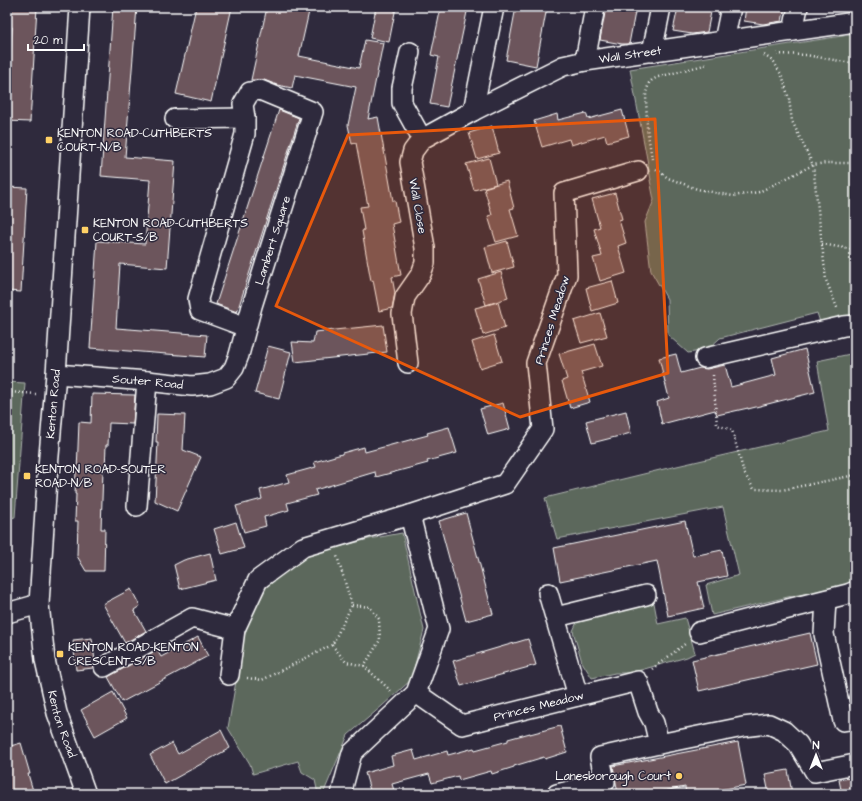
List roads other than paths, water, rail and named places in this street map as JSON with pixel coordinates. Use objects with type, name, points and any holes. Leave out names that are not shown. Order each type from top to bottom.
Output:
[{"type":"street","name":"Kenton Road","points":[[80,7],[56,374],[47,479],[39,604],[46,660],[57,713],[86,794]]},
{"type":"street","points":[[473,111],[494,7]]},
{"type":"street","points":[[585,61],[595,7]]},
{"type":"street","points":[[652,52],[661,7]]},
{"type":"street","points":[[724,41],[731,7]]},
{"type":"street","points":[[793,31],[798,7]]},
{"type":"street","name":"Wall Street","points":[[422,139],[473,111],[563,66],[585,61],[855,22]]},
{"type":"street","points":[[410,52],[402,88],[402,103],[422,139]]},
{"type":"street","name":"Lambert Square","points":[[234,368],[240,355],[252,306],[313,112],[260,90],[250,92],[243,104],[245,118]]},
{"type":"street","points":[[175,119],[245,118],[245,134],[198,299],[200,310],[246,327]]},
{"type":"street","name":"Wall Close","points":[[408,363],[402,314],[405,298],[421,274],[425,263],[425,248],[410,162],[413,151],[422,139]]},
{"type":"street","name":"Princes Meadow","points":[[229,675],[235,629],[258,580],[302,547],[410,515],[504,484],[543,429],[536,363],[566,276],[564,193],[646,169]]},
{"type":"street","points":[[708,357],[850,326]]},
{"type":"street","name":"Souter Road","points":[[56,374],[192,386],[210,384],[226,378],[234,368]]},
{"type":"street","points":[[137,506],[147,381]]},
{"type":"street","points":[[341,794],[352,753],[410,699],[439,629],[410,515]]},
{"type":"street","points":[[699,632],[826,600],[855,591]]},
{"type":"street","points":[[548,593],[578,696]]},
{"type":"street","points":[[556,617],[646,596]]},
{"type":"street","points":[[826,600],[824,634],[843,721],[855,719]]},
{"type":"street","points":[[7,613],[39,604]]},
{"type":"street","points":[[104,667],[192,618],[235,629]]},
{"type":"street","name":"Princes Meadow","points":[[410,699],[462,725],[638,681],[648,712],[654,723],[659,744]]},
{"type":"street","points":[[556,794],[605,782],[600,757],[743,727],[769,724],[784,731],[798,744],[815,772],[855,764]]},
{"type":"place","name":"KENTON ROAD-CUTHBERTS COURT-N/B","points":[[49,140]]},
{"type":"place","name":"KENTON ROAD-CUTHBERTS COURT-S/B","points":[[85,230]]},
{"type":"place","name":"KENTON ROAD-SOUTER ROAD-N/B","points":[[27,476]]},
{"type":"place","name":"KENTON ROAD-KENTON CRESCENT-S/B","points":[[60,654]]},
{"type":"place","name":"Lanesborough Court","points":[[679,776]]}]
